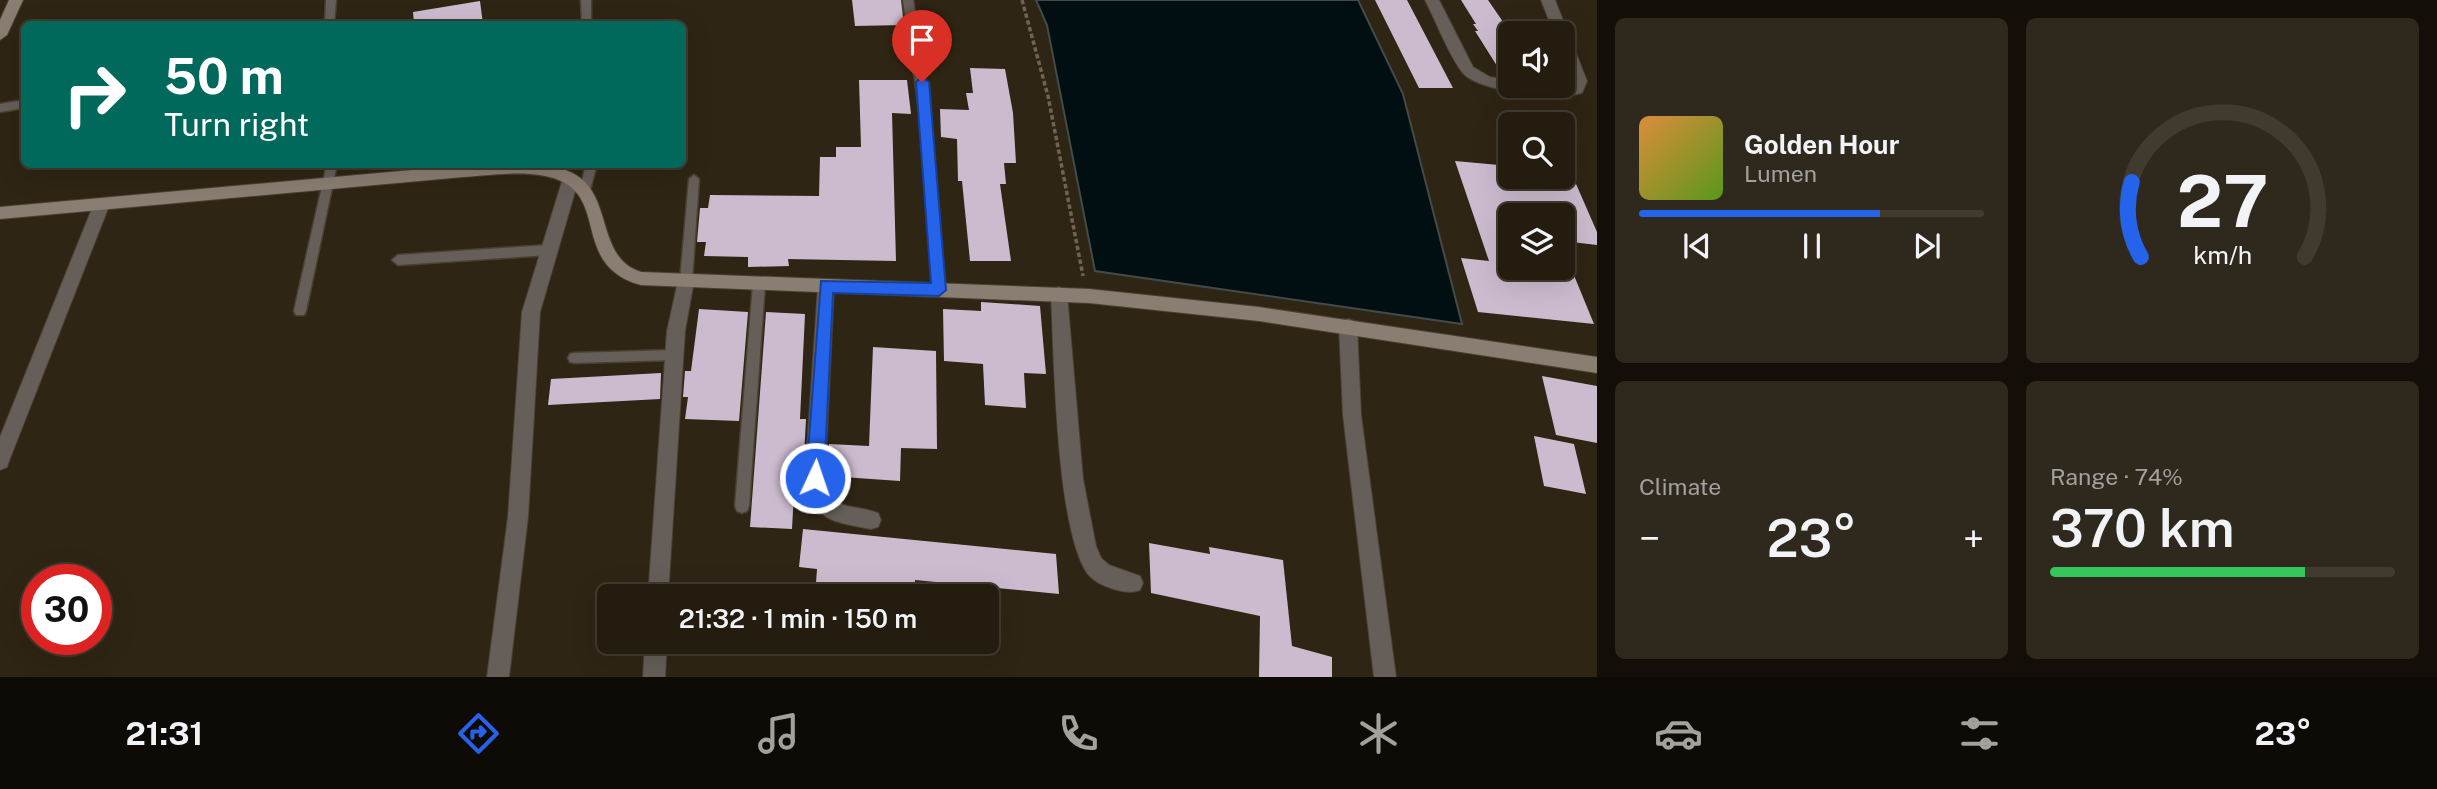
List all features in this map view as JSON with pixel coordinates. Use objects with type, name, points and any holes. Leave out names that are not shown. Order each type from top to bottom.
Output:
[{"type":"street","points":[[0,35],[5,15],[16,0]]},
{"type":"street","points":[[1432,0],[1468,70],[1486,81],[1498,83]]},
{"type":"street","points":[[1548,0],[1556,21]]},
{"type":"street","points":[[1575,68],[1580,81],[1575,89]]},
{"type":"street","points":[[0,213],[101,206],[454,169],[531,170],[578,184]]},
{"type":"street","points":[[498,677],[518,517],[531,312],[548,250],[578,184]]},
{"type":"street","points":[[578,184],[606,251],[614,265],[630,276],[685,282],[1087,296],[1265,314],[1597,365]]},
{"type":"street","points":[[0,461],[101,206]]},
{"type":"street","points":[[659,584],[674,355],[685,282]]},
{"type":"street","points":[[826,286],[815,478],[817,496],[824,506],[833,512],[871,520]]},
{"type":"street","points":[[1059,294],[1078,511],[1087,550],[1094,565],[1105,575],[1133,583]]},
{"type":"street","points":[[1348,326],[1352,415],[1385,677]]},
{"type":"street","points":[[654,677],[655,654]]},
{"type":"lane","points":[[330,21],[331,0]]},
{"type":"lane","points":[[586,0],[587,21]]},
{"type":"lane","points":[[908,0],[920,60],[939,290]]},
{"type":"lane","points":[[0,108],[21,104]]},
{"type":"lane","points":[[300,311],[331,168]]},
{"type":"lane","points":[[578,184],[592,168]]},
{"type":"lane","points":[[685,282],[694,179]]},
{"type":"lane","points":[[398,260],[548,250]]},
{"type":"lane","points":[[742,506],[759,284]]},
{"type":"lane","points":[[574,358],[674,355]]},
{"type":"path","points":[[1022,0],[1048,96],[1087,296]]},
{"type":"shaded area","points":[[1036,0],[1358,0],[1403,94],[1462,324],[1095,271],[1047,25]]},
{"type":"building","points":[[852,0],[901,0],[904,25],[855,26]]},
{"type":"building","points":[[1375,0],[1407,0],[1453,88],[1419,88]]},
{"type":"building","points":[[1461,0],[1488,0],[1502,21],[1498,21],[1498,67],[1475,31],[1478,31],[1473,24],[1476,24]]},
{"type":"building","points":[[480,1],[483,21],[414,21],[413,12]]},
{"type":"building","points":[[970,68],[1005,69],[1013,113],[1016,163],[1004,163],[1006,184],[1000,184],[1011,261],[970,261],[962,181],[958,181],[957,139],[941,137],[940,109],[969,110],[966,93],[973,93]]},
{"type":"building","points":[[859,80],[907,80],[911,114],[892,113],[896,261],[788,259],[789,266],[748,267],[748,257],[704,256],[706,242],[697,242],[700,208],[708,208],[710,195],[819,196],[820,157],[836,157],[836,147],[861,147]]},
{"type":"building","points":[[1455,161],[1498,165],[1498,189],[1575,189],[1575,182],[1597,232],[1597,245],[1575,242],[1575,203],[1498,203],[1498,280],[1575,280],[1575,278],[1594,324],[1478,312],[1461,258],[1489,261]]},
{"type":"building","points":[[981,302],[1040,306],[1046,374],[1024,373],[1026,408],[985,405],[983,364],[944,361],[943,309],[981,311]]},
{"type":"building","points":[[699,309],[748,312],[739,421],[685,419],[688,397],[683,397],[685,371],[691,371]]},
{"type":"building","points":[[766,312],[805,314],[800,419],[806,419],[803,474],[795,474],[792,529],[750,527]]},
{"type":"building","points":[[873,347],[936,351],[937,449],[901,448],[900,481],[828,476],[829,444],[869,446]]},
{"type":"building","points":[[661,373],[660,399],[548,405],[551,379]]},
{"type":"building","points":[[1542,376],[1597,386],[1597,443],[1556,435]]},
{"type":"building","points":[[1534,436],[1574,444],[1586,494],[1544,486]]},
{"type":"building","points":[[803,529],[1056,554],[1059,594],[999,588],[999,584],[915,580],[915,584],[816,584],[817,569],[799,567]]},
{"type":"building","points":[[1149,543],[1210,554],[1209,547],[1283,560],[1292,646],[1332,657],[1332,677],[1259,677],[1260,616],[1151,593]]},
{"type":"route","points":[[815,478],[826,286],[939,290],[922,82]]}]
